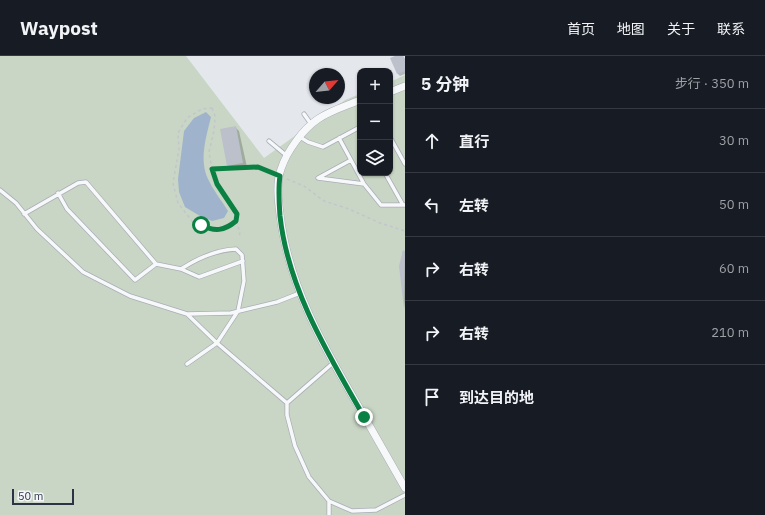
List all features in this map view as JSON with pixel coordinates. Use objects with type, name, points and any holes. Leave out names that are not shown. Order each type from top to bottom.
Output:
[{"type":"street","points":[[393,91],[405,87]]},
{"type":"street","points":[[357,101],[318,119],[289,150],[280,176],[279,202],[282,231],[289,260],[300,293],[313,324],[333,363],[405,488]]},
{"type":"lane","points":[[304,114],[312,124]]},
{"type":"lane","points":[[300,137],[308,142],[323,147],[357,129]]},
{"type":"lane","points":[[339,138],[364,184],[381,205],[404,205]]},
{"type":"lane","points":[[392,140],[405,164]]},
{"type":"lane","points":[[269,141],[287,156]]},
{"type":"lane","points":[[351,160],[318,178],[364,184]]},
{"type":"lane","points":[[387,176],[404,205]]},
{"type":"lane","points":[[24,214],[58,193],[78,183],[86,182],[156,264],[181,269],[199,277],[243,261]]},
{"type":"lane","points":[[0,190],[16,204],[37,229],[83,272],[130,296],[187,314],[231,313],[277,302],[300,293]]},
{"type":"lane","points":[[58,193],[67,209],[135,280],[156,264]]},
{"type":"lane","points":[[181,269],[199,258],[224,249],[236,249],[242,255],[244,281],[238,311],[217,343],[187,364]]},
{"type":"lane","points":[[187,314],[217,343],[287,403]]},
{"type":"lane","points":[[333,363],[287,403],[287,415],[295,446],[308,478],[329,501],[352,511],[376,510],[405,495]]},
{"type":"lane","points":[[329,501],[329,515]]},
{"type":"path","points":[[236,221],[227,228],[210,229],[192,220],[178,204],[173,183],[179,149],[178,133],[187,118],[202,109],[212,108],[215,116],[210,152],[212,169],[217,184],[237,214],[236,221],[240,232],[239,237]]},
{"type":"path","points":[[212,169],[258,167],[304,186],[324,201],[350,208],[380,223],[405,231]]},
{"type":"green space","points":[[0,56],[186,56],[264,158],[339,104],[345,104],[345,100],[357,95],[357,176],[393,176],[393,81],[405,75],[405,515],[0,515]]},
{"type":"water","points":[[206,112],[211,117],[204,148],[205,171],[212,187],[228,211],[224,218],[212,221],[185,207],[179,192],[178,179],[184,131],[194,118]]},
{"type":"building","points":[[395,56],[403,56],[405,60],[405,71],[397,74],[390,58]]},
{"type":"building","points":[[236,126],[243,163],[227,166],[220,129]]},
{"type":"building","points":[[403,250],[405,251],[404,309],[399,266]]},
{"type":"route","points":[[201,225],[210,229],[227,228],[236,221],[237,214],[217,184],[212,169],[258,167],[280,176],[278,184],[282,231],[296,282],[313,324],[333,363],[364,417]]}]
